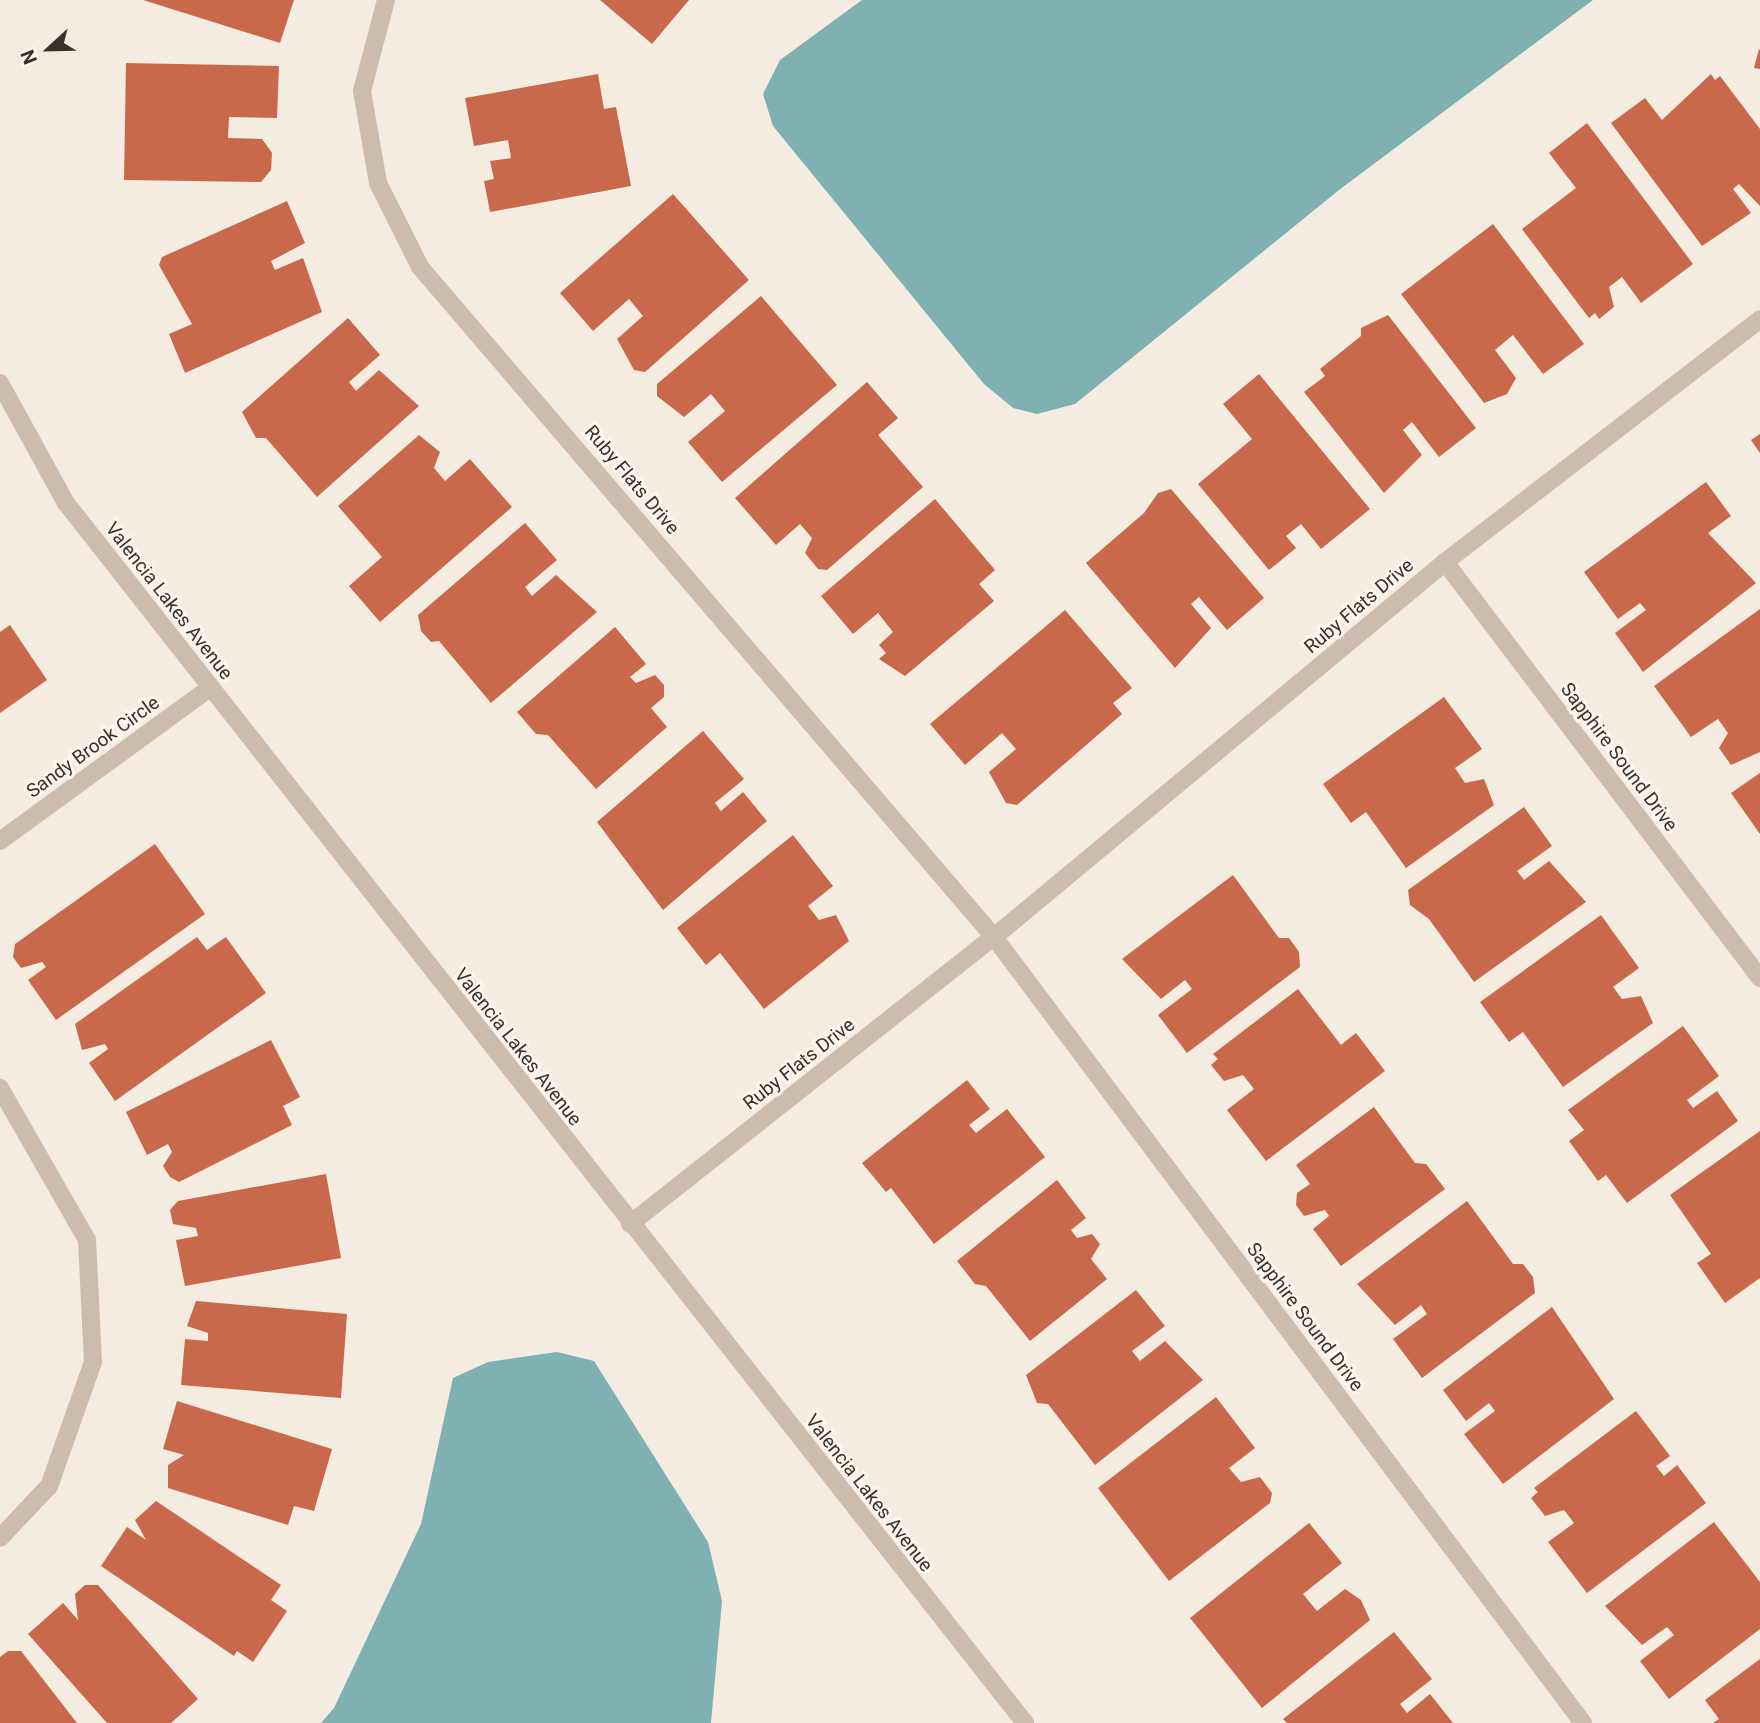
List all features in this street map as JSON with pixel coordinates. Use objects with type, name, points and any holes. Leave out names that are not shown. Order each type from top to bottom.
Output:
[{"type":"street","name":"Ruby Flats Drive","points":[[386,0],[362,91],[378,183],[420,267],[993,937]]},
{"type":"street","name":"Ruby Flats Drive","points":[[631,1224],[993,937],[1445,562],[1760,318]]},
{"type":"street","name":"Valencia Lakes Avenue","points":[[0,383],[66,503],[1025,1723]]},
{"type":"street","name":"Sapphire Sound Drive","points":[[1445,562],[1760,978]]},
{"type":"street","name":"Sandy Brook Circle","points":[[0,841],[210,688]]},
{"type":"street","name":"Sapphire Sound Drive","points":[[993,937],[1583,1723]]},
{"type":"street","points":[[0,1088],[87,1240],[93,1363],[49,1486],[0,1538]]},
{"type":"water","points":[[862,0],[1593,0],[1339,190],[1075,404],[1037,414],[1013,408],[984,384],[773,126],[763,94],[780,60]]},
{"type":"water","points":[[557,1352],[594,1361],[708,1542],[722,1601],[711,1723],[321,1723],[334,1708],[421,1524],[453,1378],[488,1362]]},
{"type":"building","points":[[143,0],[294,0],[280,43]]},
{"type":"building","points":[[600,0],[689,0],[652,44]]},
{"type":"building","points":[[1760,50],[1760,69],[1754,68]]},
{"type":"building","points":[[126,63],[279,66],[277,118],[229,117],[228,138],[262,139],[272,153],[271,170],[261,182],[124,180]]},
{"type":"building","points":[[598,74],[604,109],[616,107],[631,186],[490,212],[484,181],[494,179],[490,161],[511,158],[508,140],[474,146],[465,98]]},
{"type":"building","points":[[1711,74],[1715,80],[1720,76],[1760,129],[1760,206],[1739,184],[1733,189],[1751,213],[1702,246],[1611,123],[1645,98],[1662,120]]},
{"type":"building","points":[[1587,123],[1693,264],[1641,303],[1622,277],[1609,287],[1614,307],[1599,319],[1595,313],[1589,318],[1522,229],[1576,188],[1549,153]]},
{"type":"building","points":[[673,194],[749,280],[645,372],[634,370],[617,339],[643,316],[629,299],[593,331],[560,293]]},
{"type":"building","points":[[287,201],[305,243],[271,261],[275,270],[303,258],[322,312],[185,373],[169,334],[192,324],[159,265],[162,257]]},
{"type":"building","points":[[1493,224],[1584,344],[1543,374],[1513,335],[1495,350],[1516,378],[1507,394],[1484,403],[1401,294]]},
{"type":"building","points":[[761,296],[837,385],[722,482],[688,442],[725,411],[711,394],[684,417],[657,396],[657,384]]},
{"type":"building","points":[[1388,315],[1476,428],[1439,457],[1412,422],[1403,430],[1422,455],[1384,493],[1304,392],[1325,376],[1320,369],[1361,336],[1361,328]]},
{"type":"building","points":[[348,318],[380,355],[349,382],[356,391],[379,370],[419,406],[317,497],[266,438],[256,438],[242,412]]},
{"type":"building","points":[[1259,374],[1370,509],[1321,549],[1301,524],[1286,536],[1296,548],[1269,570],[1198,484],[1252,439],[1223,404]]},
{"type":"building","points":[[867,382],[898,418],[878,435],[923,487],[827,570],[818,569],[805,553],[812,538],[800,524],[776,545],[735,498]]},
{"type":"building","points":[[1760,434],[1760,453],[1751,440]]},
{"type":"building","points":[[419,435],[440,452],[434,468],[445,481],[470,459],[512,507],[380,622],[349,586],[382,557],[338,506]]},
{"type":"building","points":[[1706,482],[1731,516],[1708,533],[1756,583],[1643,672],[1615,633],[1646,610],[1640,603],[1618,619],[1584,572]]},
{"type":"building","points":[[1171,489],[1264,598],[1227,630],[1199,597],[1191,604],[1211,628],[1175,668],[1086,563],[1144,513],[1158,493]]},
{"type":"building","points":[[935,499],[995,570],[979,584],[994,601],[905,676],[879,659],[886,653],[879,645],[893,632],[878,613],[853,634],[821,596]]},
{"type":"building","points":[[525,523],[557,560],[525,587],[532,596],[556,575],[597,612],[491,703],[439,641],[431,642],[421,631],[418,615]]},
{"type":"building","points":[[1760,609],[1760,752],[1731,765],[1719,748],[1728,733],[1718,719],[1691,737],[1654,686]]},
{"type":"building","points":[[1065,610],[1132,688],[1113,703],[1122,714],[1017,805],[1006,803],[989,772],[1016,749],[1002,733],[965,765],[930,724]]},
{"type":"building","points":[[10,625],[47,680],[0,713],[0,632]]},
{"type":"building","points":[[615,627],[646,664],[630,677],[636,683],[655,675],[664,685],[664,697],[651,708],[667,727],[596,789],[548,735],[536,734],[517,712]]},
{"type":"building","points":[[1444,697],[1482,749],[1455,768],[1465,783],[1484,779],[1494,805],[1406,868],[1366,812],[1351,823],[1323,784]]},
{"type":"building","points":[[703,731],[744,779],[715,803],[721,811],[743,792],[767,821],[663,910],[597,822]]},
{"type":"building","points":[[1760,773],[1760,834],[1731,793]]},
{"type":"building","points":[[1524,807],[1552,846],[1517,871],[1524,880],[1549,861],[1586,902],[1474,982],[1429,919],[1410,905],[1408,890]]},
{"type":"building","points":[[793,835],[833,886],[808,906],[819,920],[836,915],[849,941],[764,1009],[720,953],[706,965],[677,928]]},
{"type":"building","points":[[155,844],[205,914],[56,1020],[28,980],[46,967],[42,962],[21,968],[13,957],[15,944]]},
{"type":"building","points":[[1233,875],[1279,938],[1289,938],[1299,952],[1300,967],[1187,1053],[1158,1015],[1192,989],[1185,980],[1161,999],[1122,959]]},
{"type":"building","points":[[1601,915],[1639,968],[1613,987],[1622,999],[1641,996],[1653,1023],[1563,1087],[1523,1032],[1509,1042],[1480,1002]]},
{"type":"building","points":[[197,937],[207,950],[226,937],[266,993],[115,1101],[89,1063],[108,1049],[105,1044],[82,1050],[75,1024]]},
{"type":"building","points":[[1298,989],[1341,1045],[1356,1033],[1385,1071],[1266,1161],[1227,1110],[1254,1089],[1243,1075],[1224,1081],[1211,1065],[1218,1059],[1213,1054]]},
{"type":"building","points":[[1683,1026],[1719,1076],[1687,1100],[1693,1108],[1717,1091],[1738,1121],[1627,1203],[1606,1175],[1598,1181],[1569,1141],[1584,1130],[1568,1110]]},
{"type":"building","points":[[271,1040],[300,1097],[283,1106],[292,1125],[179,1182],[170,1177],[163,1166],[172,1152],[168,1144],[147,1155],[126,1112]]},
{"type":"building","points":[[967,1080],[990,1109],[969,1125],[976,1133],[1007,1109],[1045,1157],[934,1244],[891,1188],[886,1192],[862,1163]]},
{"type":"building","points":[[1374,1107],[1415,1163],[1426,1164],[1445,1189],[1341,1266],[1313,1229],[1329,1216],[1325,1210],[1304,1216],[1296,1205],[1297,1193],[1310,1184],[1296,1165]]},
{"type":"building","points":[[1760,1131],[1760,1278],[1725,1303],[1697,1263],[1711,1254],[1670,1195]]},
{"type":"building","points":[[326,1174],[341,1258],[185,1286],[176,1240],[198,1236],[196,1228],[173,1224],[170,1210],[178,1201]]},
{"type":"building","points":[[1057,1180],[1086,1218],[1071,1230],[1077,1238],[1092,1234],[1100,1244],[1091,1259],[1107,1279],[1030,1341],[986,1286],[975,1284],[957,1261]]},
{"type":"building","points":[[1467,1201],[1513,1264],[1523,1264],[1533,1277],[1535,1293],[1422,1378],[1393,1339],[1427,1314],[1421,1305],[1395,1325],[1357,1284]]},
{"type":"building","points":[[1136,1290],[1165,1326],[1132,1351],[1140,1361],[1165,1341],[1203,1380],[1095,1465],[1048,1404],[1037,1403],[1026,1375]]},
{"type":"building","points":[[196,1301],[347,1314],[341,1398],[181,1385],[185,1339],[208,1341],[208,1333],[187,1326]]},
{"type":"building","points":[[1552,1307],[1614,1399],[1503,1484],[1464,1434],[1495,1411],[1489,1403],[1466,1421],[1443,1390]]},
{"type":"building","points":[[1216,1397],[1255,1448],[1229,1468],[1241,1482],[1260,1477],[1272,1493],[1270,1503],[1169,1581],[1098,1488]]},
{"type":"building","points":[[177,1401],[332,1449],[314,1511],[294,1506],[288,1525],[168,1488],[168,1465],[184,1455],[163,1449]]},
{"type":"building","points":[[1636,1411],[1670,1456],[1656,1466],[1664,1476],[1677,1465],[1706,1503],[1587,1593],[1548,1542],[1574,1523],[1564,1510],[1545,1516],[1531,1498],[1538,1492],[1534,1488]]},
{"type":"building","points":[[156,1501],[281,1585],[271,1600],[287,1611],[253,1662],[237,1651],[234,1656],[101,1566],[127,1527],[146,1540],[135,1520]]},
{"type":"building","points":[[1714,1522],[1760,1582],[1760,1629],[1669,1699],[1640,1661],[1674,1635],[1667,1627],[1642,1645],[1605,1606]]},
{"type":"building","points":[[1309,1523],[1342,1563],[1303,1594],[1317,1611],[1345,1589],[1361,1600],[1370,1620],[1262,1708],[1190,1618]]},
{"type":"building","points":[[85,1585],[98,1585],[198,1699],[171,1723],[107,1723],[28,1634],[63,1603],[78,1620],[75,1594]]},
{"type":"building","points":[[1394,1632],[1432,1679],[1400,1704],[1407,1713],[1430,1694],[1453,1723],[1287,1723],[1283,1719]]},
{"type":"building","points":[[8,1651],[21,1651],[77,1723],[0,1723],[0,1657]]},
{"type":"building","points":[[1760,1659],[1760,1723],[1713,1723],[1719,1719],[1705,1700]]}]
